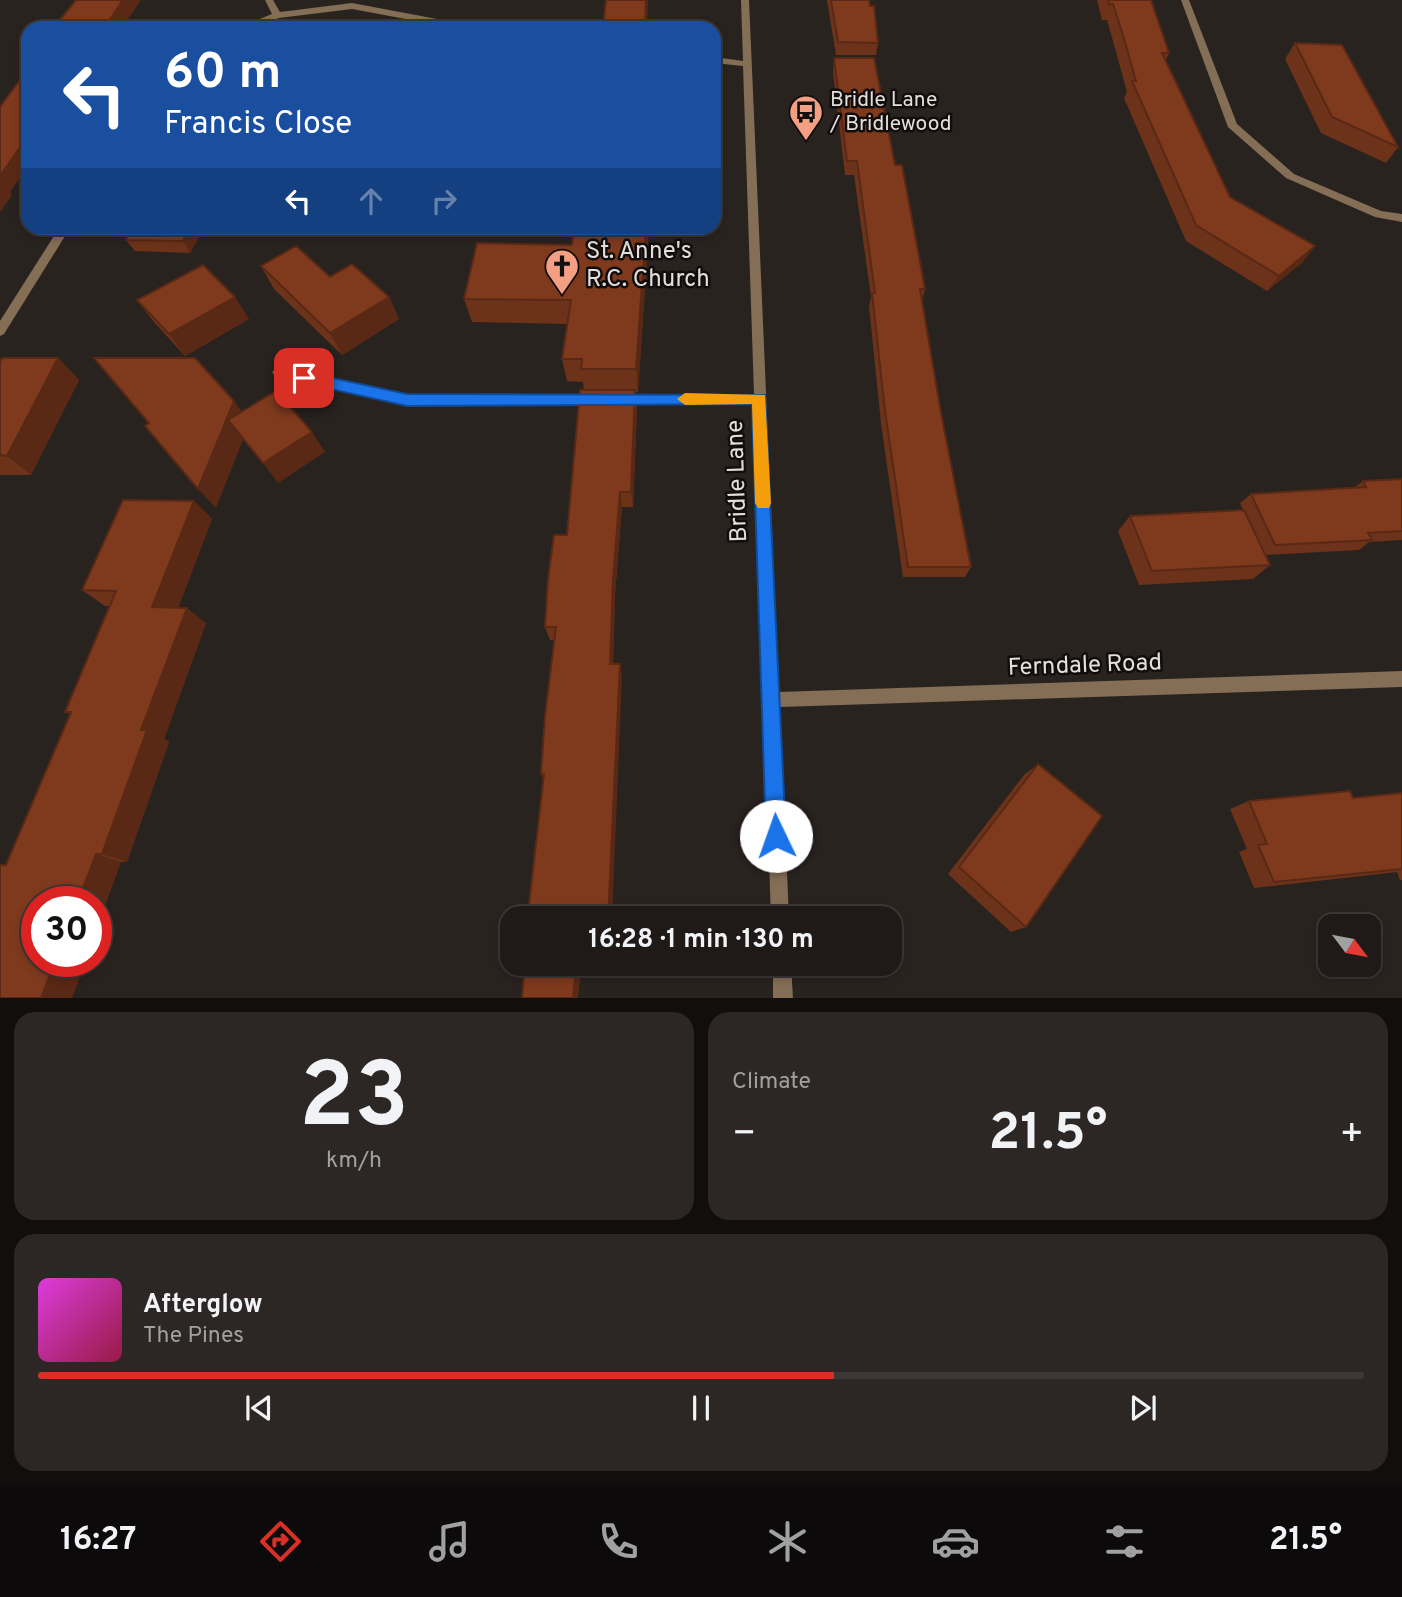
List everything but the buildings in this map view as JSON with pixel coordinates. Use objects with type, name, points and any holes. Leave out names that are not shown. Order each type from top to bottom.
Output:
[{"type":"street","points":[[269,0],[277,15]]},
{"type":"street","name":"Bridle Lane","points":[[745,0],[779,906]]},
{"type":"street","points":[[1185,0],[1232,125],[1290,176],[1379,214],[1402,218]]},
{"type":"street","points":[[261,21],[277,15],[352,6],[432,21]]},
{"type":"street","points":[[721,61],[748,64]]},
{"type":"street","points":[[0,331],[60,235]]},
{"type":"street","points":[[278,372],[407,400],[760,399]]},
{"type":"street","name":"Ferndale Road","points":[[770,699],[1402,679]]},
{"type":"street","points":[[782,976],[783,998]]},
{"type":"slow traffic","points":[[685,399],[760,399],[763,503]]},
{"type":"place","name":"Bridle Lane / Bridlewood","points":[[806,142]]},
{"type":"place","name":"St. Anne's R.C. Church","points":[[562,296]]},
{"type":"route","points":[[304,378],[407,400],[760,399],[776,836]]}]
